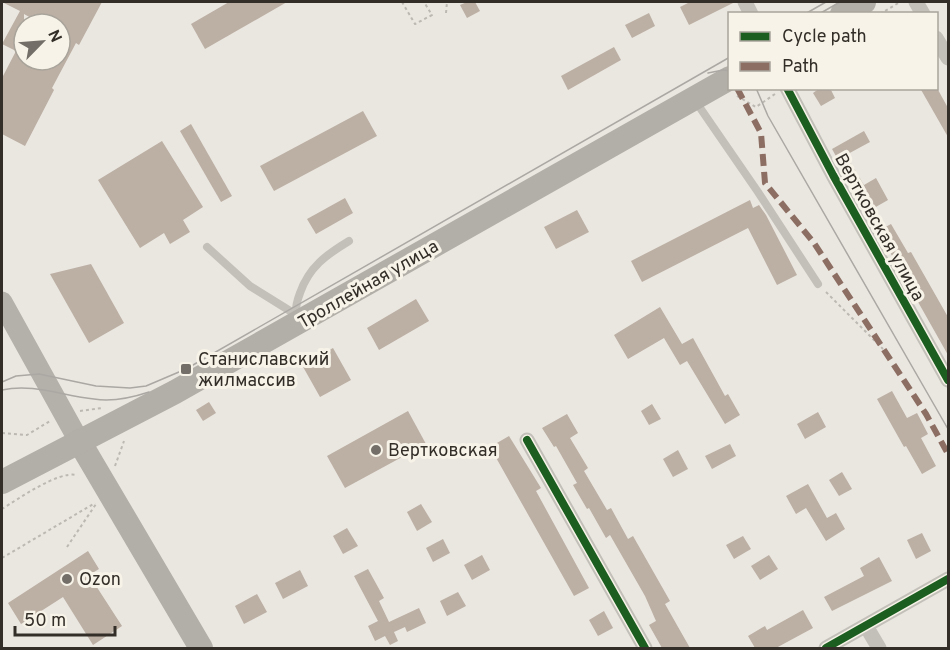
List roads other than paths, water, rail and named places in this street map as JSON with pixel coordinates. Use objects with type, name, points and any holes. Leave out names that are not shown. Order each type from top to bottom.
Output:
[{"type":"main road","points":[[846,12],[864,2]]},
{"type":"main road","name":"Троллейная улица","points":[[2,482],[175,393],[297,319],[728,79]]},
{"type":"main road","points":[[2,303],[79,441],[201,648]]},
{"type":"street","points":[[938,41],[948,58]]},
{"type":"street","name":"Вертковская улица","points":[[788,90],[948,380]]},
{"type":"street","points":[[527,440],[645,648]]},
{"type":"street","points":[[826,648],[948,579]]},
{"type":"street","points":[[866,626],[879,648]]},
{"type":"lane","points":[[694,98],[818,284]]},
{"type":"lane","points":[[297,319],[296,306],[302,287],[315,265],[349,241]]},
{"type":"lane","points":[[207,246],[250,286],[297,319]]},
{"type":"tram line","points":[[808,12],[826,2]]},
{"type":"tram line","points":[[822,12],[840,2]]},
{"type":"tram line","points":[[2,382],[16,376],[39,374],[96,386],[130,388],[146,386],[186,369],[728,58]]},
{"type":"tram line","points":[[708,73],[728,71]]},
{"type":"tram line","points":[[757,90],[768,116],[948,429]]},
{"type":"tram line","points":[[2,390],[37,389],[101,400],[129,398],[149,392]]},
{"type":"place","name":"Станиславский жилмассив","points":[[186,369]]},
{"type":"place","name":"Вертковская","points":[[376,450]]},
{"type":"place","name":"Ozon","points":[[67,579]]}]
